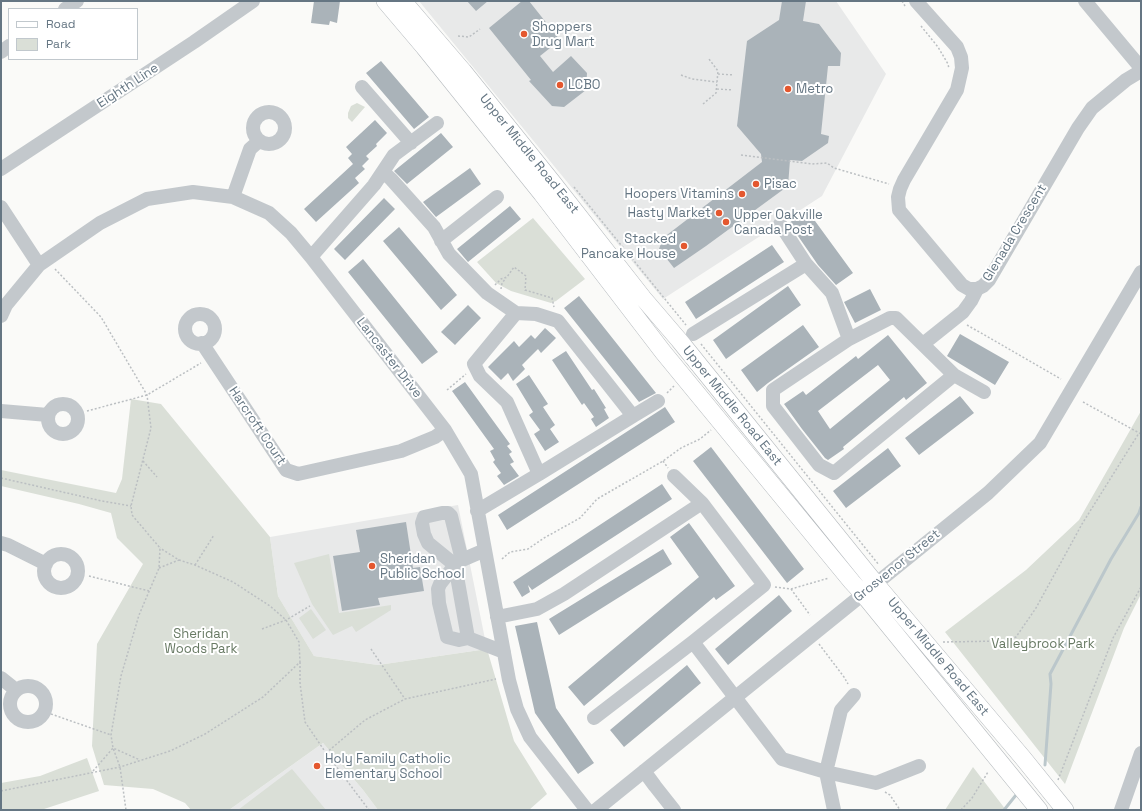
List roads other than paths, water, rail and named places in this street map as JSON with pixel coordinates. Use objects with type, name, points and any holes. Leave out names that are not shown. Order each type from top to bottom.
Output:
[{"type":"main road","name":"Upper Middle Road East","points":[[385,1],[424,47],[542,194],[664,352],[852,582],[875,584],[1039,810]]},
{"type":"main road","name":"Upper Middle Road East","points":[[403,1],[553,183],[643,298],[679,340],[875,584],[1023,758],[1065,810]]},
{"type":"street","points":[[66,8],[77,1]]},
{"type":"street","name":"Eighth Line","points":[[1,169],[194,42],[253,1]]},
{"type":"street","points":[[1085,1],[1141,68]]},
{"type":"street","name":"Glenada Crescent","points":[[912,5],[957,47],[961,57],[962,68],[957,90],[902,184],[898,197],[899,210],[962,285],[969,289],[977,290],[989,280],[1078,128],[1092,108],[1126,80],[1141,71]]},
{"type":"street","points":[[362,87],[410,143]]},
{"type":"street","points":[[311,257],[374,185],[394,155],[437,123]]},
{"type":"street","points":[[233,197],[250,149],[259,140]]},
{"type":"street","points":[[383,172],[434,227],[449,254],[487,292],[516,313],[536,314],[558,321],[633,416]]},
{"type":"street","name":"Lancaster Drive","points":[[1,316],[6,305],[39,265],[100,223],[147,199],[192,192],[233,197],[269,214],[291,233],[311,257],[445,430],[471,474],[509,680],[517,709],[530,737],[587,810]]},
{"type":"street","points":[[441,241],[497,197]]},
{"type":"street","points":[[1,207],[39,265]]},
{"type":"street","points":[[780,224],[806,264],[832,293],[849,339]]},
{"type":"street","points":[[693,334],[806,264]]},
{"type":"street","name":"Grosvenor Street","points":[[596,810],[988,493],[1040,444],[1141,272]]},
{"type":"street","points":[[923,344],[963,312],[977,290]]},
{"type":"street","points":[[516,313],[474,364],[480,376],[507,402],[539,474]]},
{"type":"street","points":[[954,375],[834,473],[819,465],[773,406],[773,390],[849,339],[890,318],[896,318],[954,375],[984,392]]},
{"type":"street","name":"Harcroft Court","points":[[202,344],[286,470],[298,474],[401,451],[435,437],[445,430]]},
{"type":"street","points":[[477,511],[658,400]]},
{"type":"street","points":[[1,411],[48,415]]},
{"type":"street","points":[[594,718],[694,642],[764,585],[702,503],[674,476]]},
{"type":"street","points":[[497,617],[537,609],[564,594],[702,503]]},
{"type":"street","points":[[1,543],[46,564]]},
{"type":"street","points":[[485,550],[458,563],[440,584],[438,589],[439,603],[447,637],[459,640],[468,638],[504,652]]},
{"type":"street","points":[[458,563],[468,638]]},
{"type":"street","points":[[694,642],[782,759],[826,772],[876,783],[919,766]]},
{"type":"street","points":[[1,678],[16,690]]},
{"type":"street","points":[[834,810],[826,772],[841,710],[854,695]]},
{"type":"street","points":[[1121,810],[1141,753]]},
{"type":"street","points":[[644,771],[674,810]]},
{"type":"waterway","points":[[1045,765],[1051,684],[1050,674],[1111,559],[1139,513],[1141,507]]},
{"type":"waterway","points":[[1004,810],[1016,795]]},
{"type":"place","name":"Shoppers Drug Mart","points":[[524,34]]},
{"type":"place","name":"LCBO","points":[[560,85]]},
{"type":"place","name":"Metro","points":[[788,89]]},
{"type":"place","name":"Pisac","points":[[756,184]]},
{"type":"place","name":"Hoopers Vitamins","points":[[742,194]]},
{"type":"place","name":"Hasty Market","points":[[719,213]]},
{"type":"place","name":"Upper Oakville Canada Post","points":[[726,222]]},
{"type":"place","name":"Stacked Pancake House","points":[[684,246]]},
{"type":"place","name":"Sheridan Public School","points":[[372,566]]},
{"type":"place","name":"Holy Family Catholic Elementary School","points":[[317,766]]},
{"type":"park label","name":"Sheridan Woods Park","points":[[201,642]]},
{"type":"park label","name":"Valleybrook Park","points":[[1043,644]]}]
